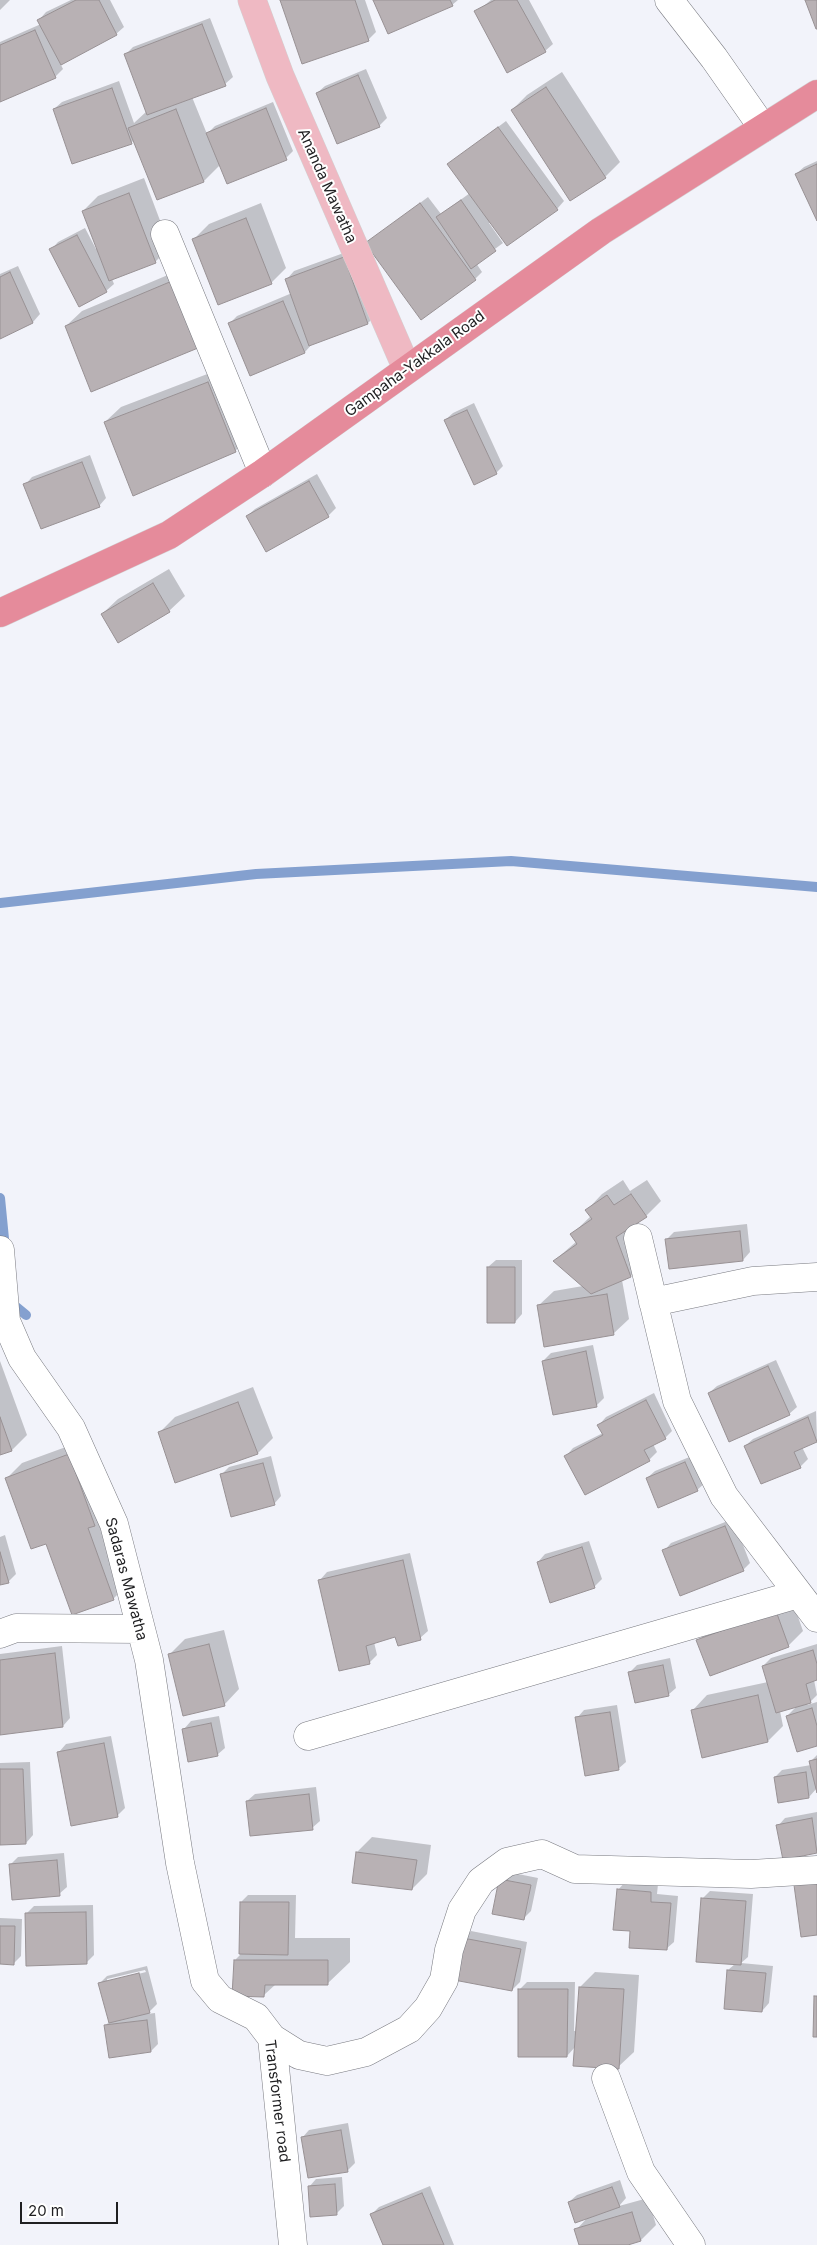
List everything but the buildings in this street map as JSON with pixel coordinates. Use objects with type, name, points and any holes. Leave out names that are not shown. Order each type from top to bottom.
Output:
[{"type":"highway","name":"Gampaha-Yakkala Road","points":[[0,613],[169,535],[263,473],[601,231],[817,94]]},
{"type":"main road","name":"Ananda Mawatha","points":[[252,0],[280,76],[323,180],[407,369]]},
{"type":"street","points":[[669,0],[714,58],[763,128]]},
{"type":"street","points":[[165,234],[263,473]]},
{"type":"street","points":[[638,1238],[677,1401],[724,1496],[817,1618]]},
{"type":"street","name":"Sadaras Mawatha","points":[[0,1250],[6,1321],[22,1358],[71,1428],[114,1524],[149,1660],[168,1783]]},
{"type":"street","points":[[653,1302],[753,1281],[817,1277]]},
{"type":"street","points":[[308,1736],[798,1594]]},
{"type":"street","points":[[0,1634],[16,1628],[140,1629]]},
{"type":"street","name":"Transformer road","points":[[168,1783],[180,1863],[205,1981],[220,1999],[256,2017],[272,2038],[293,2245]]},
{"type":"street","points":[[272,2038],[299,2055],[327,2061],[366,2052],[409,2029],[428,2008],[444,1980],[449,1950],[462,1910],[481,1881],[507,1862],[542,1854],[575,1869],[751,1874],[817,1870]]},
{"type":"street","points":[[606,2078],[641,2172],[691,2245]]},
{"type":"waterway","points":[[0,903],[256,874],[511,861],[817,887]]},
{"type":"waterway","points":[[0,1198],[5,1249]]},
{"type":"waterway","points":[[9,1301],[26,1315]]}]
